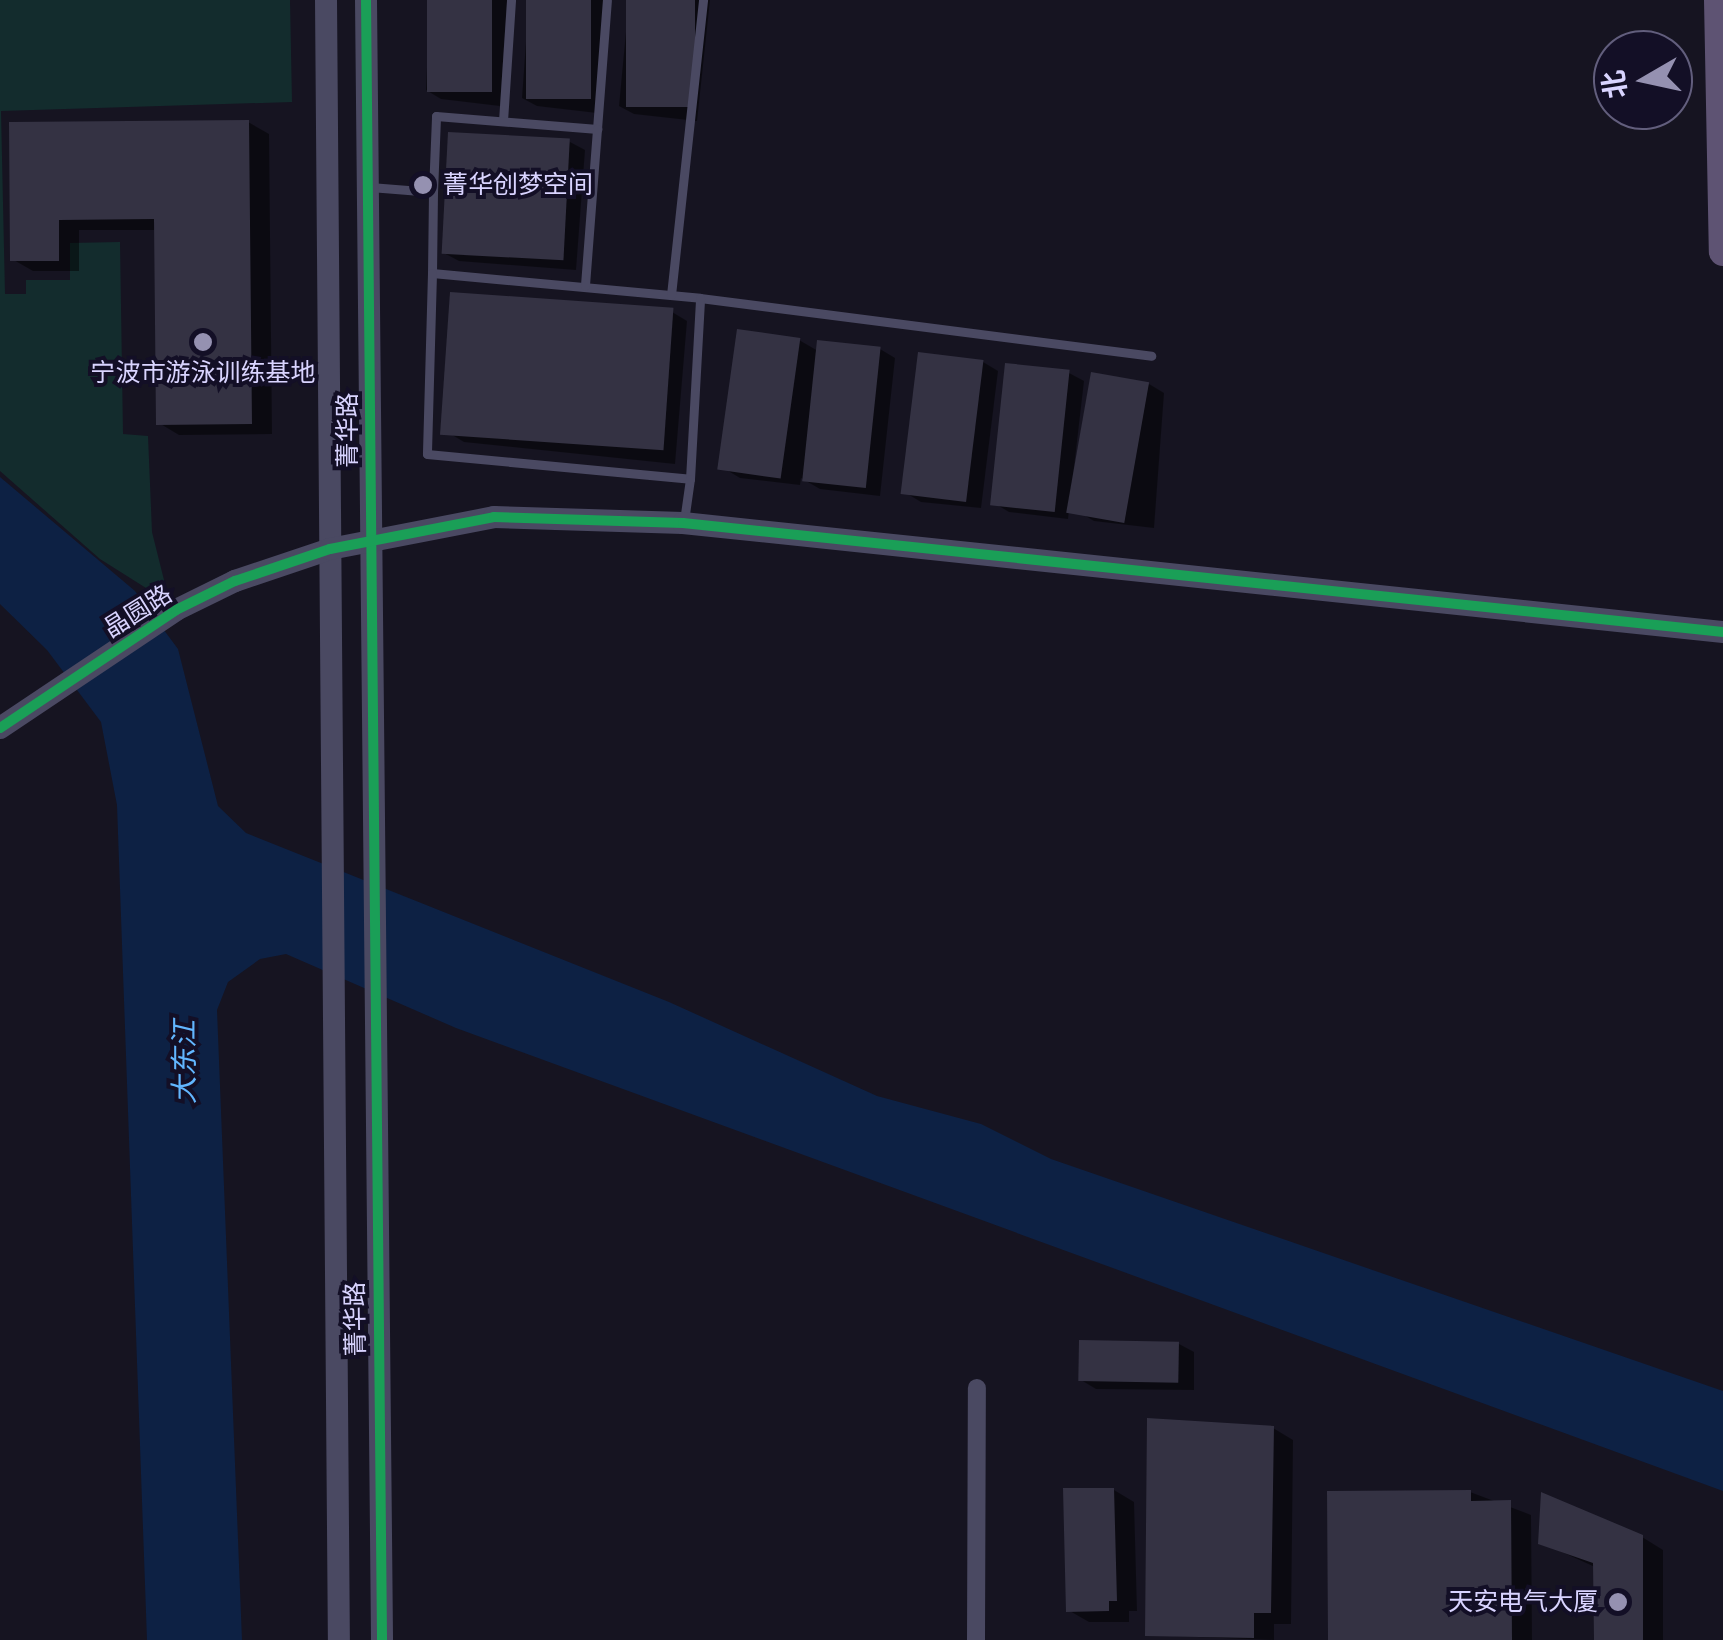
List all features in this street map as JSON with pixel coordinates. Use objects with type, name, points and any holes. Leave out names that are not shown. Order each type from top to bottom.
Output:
[{"type":"main road","points":[[1718,0],[1723,252]]},
{"type":"street","name":"菁华路","points":[[326,0],[339,1640]]},
{"type":"street","name":"菁华路","points":[[366,0],[368,542],[382,1640]]},
{"type":"street","name":"晶圆路","points":[[0,728],[176,610],[235,581],[330,549],[494,517],[683,523],[1723,632]]},
{"type":"street","points":[[976,1640],[978,1388]]},
{"type":"lane","points":[[503,121],[511,0]]},
{"type":"lane","points":[[585,286],[607,0]]},
{"type":"lane","points":[[671,294],[703,0]]},
{"type":"lane","points":[[597,129],[436,116],[427,454],[690,479]]},
{"type":"lane","points":[[368,187],[433,192]]},
{"type":"lane","points":[[432,273],[671,294],[1151,356]]},
{"type":"lane","points":[[683,523],[690,479],[700,298]]},
{"type":"green space","points":[[0,0],[290,0],[292,102],[1,111],[5,294],[26,294],[26,280],[70,280],[70,243],[120,242],[123,434],[148,436],[152,532],[166,588],[146,588],[100,559],[0,471]]},
{"type":"water","name":"大东江","points":[[0,477],[135,591],[178,649],[218,806],[246,833],[669,1002],[877,1096],[981,1124],[1051,1159],[1723,1391],[1723,1491],[456,1028],[286,954],[260,959],[228,982],[217,1010],[242,1640],[147,1640],[117,805],[101,722],[47,650],[0,604]]},
{"type":"building","points":[[427,0],[492,0],[492,92],[427,92]]},
{"type":"building","points":[[526,0],[591,0],[591,99],[526,99]]},
{"type":"building","points":[[626,0],[695,0],[695,107],[626,107]]},
{"type":"building","name":"宁波市游泳训练基地","points":[[249,120],[252,424],[156,425],[154,219],[59,220],[59,261],[10,261],[9,122]]},
{"type":"building","points":[[448,132],[570,138],[563,260],[442,254]]},
{"type":"building","points":[[450,292],[673,308],[663,450],[440,435]]},
{"type":"building","points":[[737,329],[800,338],[781,479],[717,470]]},
{"type":"building","points":[[817,340],[881,347],[866,488],[802,481]]},
{"type":"building","points":[[918,352],[984,360],[966,502],[901,494]]},
{"type":"building","points":[[1005,363],[1070,370],[1055,512],[990,505]]},
{"type":"building","points":[[1091,372],[1149,382],[1124,523],[1066,513]]},
{"type":"building","points":[[1079,1340],[1179,1342],[1178,1383],[1078,1381]]},
{"type":"building","points":[[1147,1418],[1274,1426],[1271,1613],[1254,1613],[1254,1638],[1145,1636]]},
{"type":"building","points":[[1063,1488],[1114,1488],[1117,1601],[1109,1601],[1109,1611],[1066,1612]]},
{"type":"building","points":[[1471,1490],[1471,1501],[1511,1500],[1512,1640],[1328,1640],[1327,1491]]},
{"type":"building","name":"天安电气大厦","points":[[1541,1492],[1643,1535],[1643,1640],[1594,1640],[1593,1563],[1538,1544]]},
{"type":"cycle path","points":[[366,0],[382,1640]]},
{"type":"cycle path","points":[[0,728],[176,610],[235,581],[330,549],[494,517],[683,523],[1723,632]]},
{"type":"place","name":"菁华创梦空间","points":[[423,185]]},
{"type":"place","name":"宁波市游泳训练基地","points":[[203,342]]},
{"type":"place","name":"天安电气大厦","points":[[1618,1602]]}]
